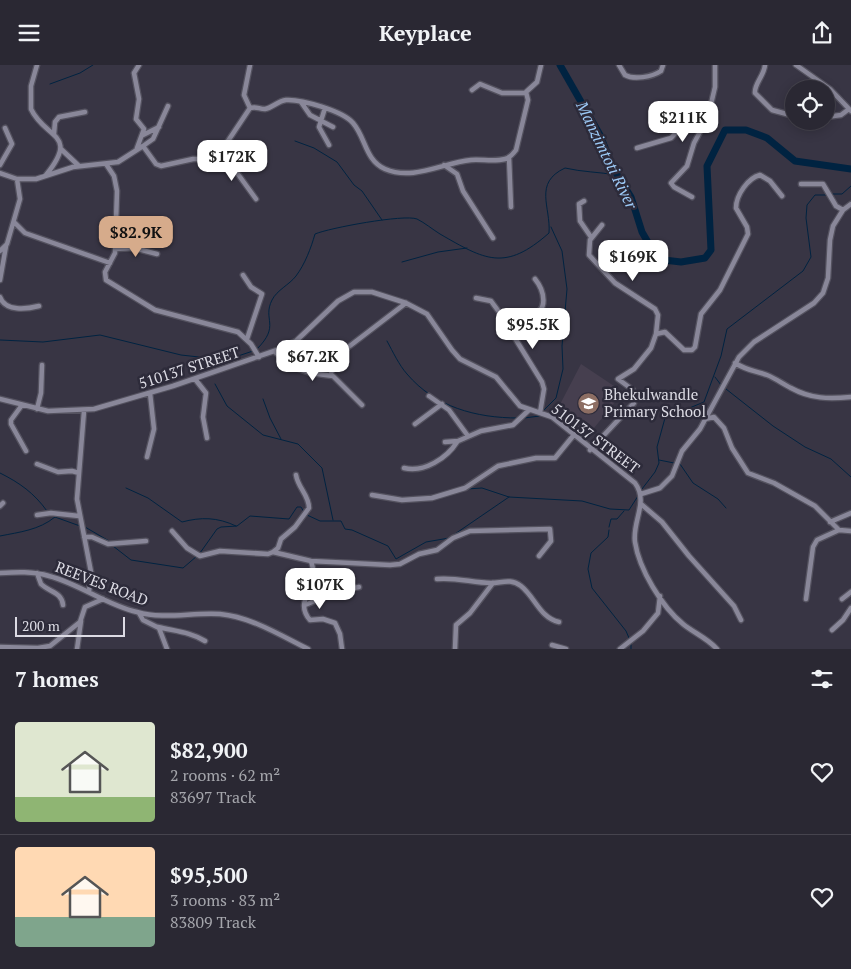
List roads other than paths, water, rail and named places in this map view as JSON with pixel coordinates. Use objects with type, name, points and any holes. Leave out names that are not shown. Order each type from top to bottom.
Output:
[{"type":"street","points":[[136,150],[144,127],[136,119],[140,99],[134,73],[139,65]]},
{"type":"street","points":[[250,65],[244,95],[250,108]]},
{"type":"street","points":[[472,90],[480,84],[502,93],[526,93],[537,82],[541,65]]},
{"type":"street","points":[[620,65],[625,75],[634,77],[657,74],[662,71],[663,65]]},
{"type":"street","points":[[692,197],[674,187],[672,183],[687,166],[694,143],[710,112],[715,87],[714,65]]},
{"type":"street","points":[[765,65],[763,76],[755,88],[755,93],[772,110],[785,114]]},
{"type":"street","points":[[796,65],[830,89],[850,110],[835,116]]},
{"type":"street","points":[[35,66],[31,86],[31,109],[54,134],[61,149],[79,166]]},
{"type":"street","points":[[250,108],[267,108],[286,100],[325,108],[343,115],[353,122],[367,151],[379,165],[400,173],[417,173],[444,165],[509,157],[516,149],[524,119],[528,100],[526,93]]},
{"type":"street","points":[[301,102],[308,113],[319,121],[334,127]]},
{"type":"street","points":[[0,173],[17,179],[31,180],[79,166],[120,162],[153,139],[168,106]]},
{"type":"street","points":[[217,157],[250,108]]},
{"type":"street","points":[[325,108],[319,121],[319,129],[329,145]]},
{"type":"street","points":[[54,134],[55,122],[59,117],[85,112]]},
{"type":"street","points":[[637,148],[671,138],[689,119],[710,112]]},
{"type":"street","points":[[142,136],[160,127]]},
{"type":"street","points":[[0,165],[12,143],[4,128]]},
{"type":"street","points":[[143,146],[156,164],[162,167],[193,159],[217,157],[235,170],[256,199]]},
{"type":"street","points":[[45,176],[58,159],[61,149]]},
{"type":"street","points":[[509,157],[511,207]]},
{"type":"street","points":[[106,164],[114,176],[117,191],[115,249],[104,273],[106,280],[151,308],[172,316],[231,330],[247,339],[258,357]]},
{"type":"street","points":[[444,165],[457,173],[463,191],[493,238]]},
{"type":"street","points":[[656,334],[665,332],[684,350],[692,350],[695,347],[700,314],[720,290],[748,234],[747,227],[736,210],[738,197],[753,178],[760,175],[770,181],[782,196]]},
{"type":"street","points":[[0,280],[7,244],[21,192],[17,179]]},
{"type":"street","points":[[800,184],[823,183],[836,207],[843,210]]},
{"type":"street","points":[[584,201],[579,204],[579,218],[591,237]]},
{"type":"street","points":[[642,494],[660,488],[669,480],[686,445],[706,419],[721,392],[734,363],[754,342],[814,303],[823,293],[828,278],[830,240],[833,226],[843,210],[851,204]]},
{"type":"street","points":[[14,222],[25,233],[110,263]]},
{"type":"street","points":[[590,450],[634,403],[633,390],[618,379],[634,369],[651,348],[656,334],[657,312],[615,283],[595,262],[589,250],[591,237],[602,225]]},
{"type":"street","points":[[0,251],[7,244]]},
{"type":"street","points":[[115,249],[134,247],[158,254]]},
{"type":"street","points":[[243,275],[251,287],[262,294],[247,339]]},
{"type":"street","points":[[505,321],[511,315],[533,315],[543,305],[544,293],[535,279]]},
{"type":"street","name":"510137 STREET","points":[[0,399],[38,409],[59,412],[84,411],[150,393],[275,352],[296,341],[338,301],[354,292],[372,292],[406,303],[426,314],[452,351],[460,359],[498,378],[518,404],[529,410],[552,417],[590,450],[630,477],[642,494],[635,527],[636,543],[643,569],[660,596],[682,623],[704,637],[717,649]]},
{"type":"street","points":[[0,297],[2,303],[10,307],[39,306]]},
{"type":"street","points":[[476,298],[491,301],[542,382],[543,394],[540,413]]},
{"type":"street","points":[[331,375],[333,362],[338,355],[406,303]]},
{"type":"street","points":[[275,352],[293,367],[310,373],[331,375],[349,390],[362,405]]},
{"type":"street","points":[[734,363],[750,372],[768,375],[791,388],[814,397],[829,400],[851,397]]},
{"type":"street","points":[[38,409],[41,393],[42,365]]},
{"type":"street","points":[[195,379],[206,393],[203,417],[207,438]]},
{"type":"street","points":[[148,457],[154,437],[155,423],[150,393]]},
{"type":"street","points":[[429,395],[450,410],[468,437]]},
{"type":"street","points":[[415,424],[442,404]]},
{"type":"street","points":[[22,405],[11,423],[26,451]]},
{"type":"street","points":[[711,408],[714,417],[724,428],[732,448],[748,473],[774,483],[815,506],[839,531]]},
{"type":"street","points":[[445,442],[458,441],[486,429],[513,425],[529,410]]},
{"type":"street","points":[[84,411],[77,499],[91,572],[90,592]]},
{"type":"street","points":[[706,419],[714,417]]},
{"type":"street","points":[[372,495],[402,500],[447,494],[465,488],[498,466],[536,458],[555,458],[573,436]]},
{"type":"street","points":[[404,468],[415,470],[428,465],[447,455],[458,441]]},
{"type":"street","points":[[37,464],[58,472],[72,471],[79,473]]},
{"type":"street","points":[[172,531],[187,548],[200,555],[220,551],[268,554],[273,552],[278,548],[281,539],[295,527],[309,508],[308,498],[300,488],[296,475]]},
{"type":"street","points":[[641,503],[662,521],[689,556],[734,607],[741,620]]},
{"type":"street","points":[[38,515],[51,513],[80,516]]},
{"type":"street","points":[[830,522],[851,513]]},
{"type":"street","points":[[273,552],[311,561],[396,565],[419,554],[437,550],[453,538],[470,531],[550,529],[551,541],[538,556]]},
{"type":"street","points":[[806,599],[812,553],[817,540],[839,531],[851,531]]},
{"type":"street","points":[[84,537],[92,537],[108,544],[146,541]]},
{"type":"street","points":[[311,561],[314,576],[305,595],[305,605],[309,620],[328,620],[337,625],[342,649]]},
{"type":"street","name":"REEVES ROAD","points":[[0,573],[37,573],[60,579],[139,613],[168,616],[218,614],[235,617],[260,626],[308,649]]},
{"type":"street","points":[[37,573],[40,584],[57,593],[62,598],[63,605]]},
{"type":"street","points":[[437,579],[455,578],[492,585]]},
{"type":"street","points":[[455,649],[456,625],[492,585],[502,581],[517,584],[526,591],[548,619],[559,622]]},
{"type":"street","points":[[305,605],[339,591],[359,587]]},
{"type":"street","points":[[842,599],[851,592]]},
{"type":"street","points":[[620,649],[643,631],[658,613],[660,596]]},
{"type":"street","points":[[77,649],[81,619],[85,607],[103,599]]},
{"type":"street","points":[[832,630],[843,620],[851,608]]},
{"type":"street","points":[[139,613],[143,620],[158,627],[188,633],[206,641]]},
{"type":"street","points":[[0,647],[43,649],[50,646],[81,619]]},
{"type":"street","points":[[158,627],[167,649]]},
{"type":"street","points":[[552,645],[566,649]]},
{"type":"waterway","points":[[50,84],[80,73],[93,65]]},
{"type":"waterway","name":"Manzimtoti River","points":[[560,65],[600,135],[613,168],[631,197],[642,232],[653,251],[664,260],[681,262],[705,258],[711,250],[707,166],[725,130],[746,130],[767,138],[795,161],[851,169]]},
{"type":"waterway","points":[[295,141],[314,148],[337,162],[354,185],[362,191],[382,220]]},
{"type":"waterway","points":[[257,349],[264,341],[270,328],[269,307],[272,300],[299,271],[315,234],[366,222],[409,218],[423,222],[440,234],[470,250],[495,258],[507,257],[520,253],[549,233],[546,188],[555,174],[565,168],[617,175]]},
{"type":"waterway","points":[[830,194],[842,194],[851,186]]},
{"type":"waterway","points":[[642,489],[655,472],[659,463],[657,447],[665,418],[704,402],[721,356],[727,329],[803,271],[811,257],[806,218],[807,205],[815,195],[826,195]]},
{"type":"waterway","points":[[544,410],[556,398],[563,369],[562,346],[567,289],[562,251],[551,227]]},
{"type":"waterway","points":[[402,262],[438,252],[467,248]]},
{"type":"waterway","points":[[0,340],[43,342],[100,335],[181,355],[226,360],[253,351]]},
{"type":"waterway","points":[[387,341],[404,370],[430,395],[472,413],[518,418]]},
{"type":"waterway","points":[[715,377],[721,385]]},
{"type":"waterway","points":[[215,384],[227,406],[263,435],[298,444],[322,468],[333,520]]},
{"type":"waterway","points":[[726,389],[773,426],[805,447],[831,459],[851,477]]},
{"type":"waterway","points":[[263,399],[281,439]]},
{"type":"waterway","points":[[524,418],[540,416]]},
{"type":"waterway","points":[[659,460],[674,463]]},
{"type":"waterway","points":[[680,464],[693,483],[718,499],[726,508]]},
{"type":"waterway","points":[[0,473],[26,489],[47,511]]},
{"type":"waterway","points":[[126,488],[148,498],[182,522],[209,519],[236,526]]},
{"type":"waterway","points":[[467,489],[482,488],[509,497],[582,501],[610,509],[629,510],[638,496]]},
{"type":"waterway","points":[[307,515],[320,521],[341,521],[345,529],[352,530],[388,546],[396,559],[426,542],[449,538],[509,497]]},
{"type":"waterway","points":[[200,553],[217,529],[221,527],[237,526],[250,516],[289,519],[297,507],[301,507],[304,512]]},
{"type":"waterway","points":[[609,527],[611,519],[617,519],[624,511]]},
{"type":"waterway","points":[[0,536],[36,528],[55,517],[80,526]]},
{"type":"waterway","points":[[85,527],[109,541]]},
{"type":"waterway","points":[[609,530],[608,537],[591,553],[588,569],[592,588],[626,631],[629,638]]},
{"type":"waterway","points":[[113,546],[131,560],[183,568],[197,556]]},
{"type":"waterway","points":[[631,644],[631,649]]},
{"type":"place","name":"Bhekulwandle Primary School","points":[[588,403]]}]
